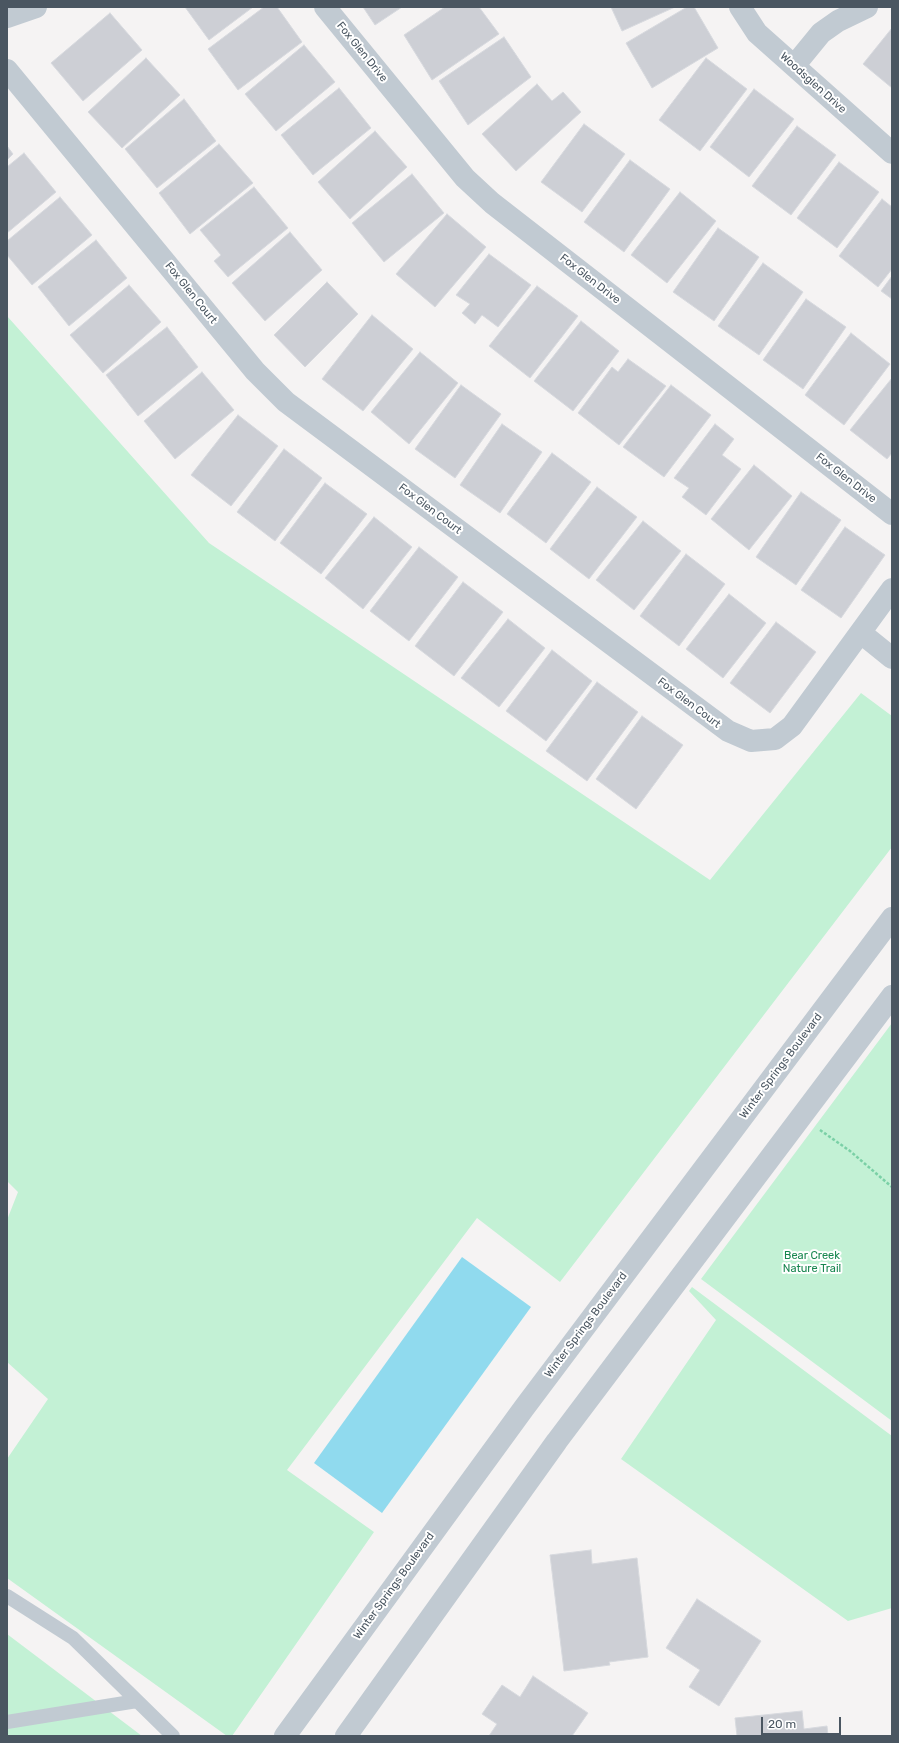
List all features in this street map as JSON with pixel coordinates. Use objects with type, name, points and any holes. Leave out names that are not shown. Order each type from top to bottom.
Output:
[{"type":"street","points":[[7,17],[36,7]]},
{"type":"street","name":"Fox Glen Drive","points":[[325,7],[465,178],[492,204],[892,514]]},
{"type":"street","name":"Woodsglen Drive","points":[[740,7],[756,33],[892,153]]},
{"type":"street","points":[[794,66],[821,33],[838,21],[867,7]]},
{"type":"street","name":"Fox Glen Court","points":[[7,70],[255,371],[286,402],[728,731],[751,741],[775,739],[792,726],[892,589]]},
{"type":"street","points":[[860,633],[892,658]]},
{"type":"street","name":"Winter Springs Boulevard","points":[[285,1736],[524,1408],[892,918]]},
{"type":"street","points":[[346,1736],[557,1441],[892,996]]},
{"type":"lane","points":[[7,1596],[73,1638],[173,1736]]},
{"type":"lane","points":[[7,1722],[138,1701]]},
{"type":"path","points":[[801,1117],[850,1151],[892,1187]]},
{"type":"green space","points":[[7,316],[209,543],[710,880],[861,693],[892,716],[892,847],[560,1282],[477,1218],[287,1470],[374,1532],[232,1736],[227,1736],[7,1578],[7,1459],[48,1399],[7,1362],[7,1220],[18,1192],[7,1181]]},
{"type":"green space","name":"Bear Creek Nature Trail","points":[[892,1023],[892,1421],[701,1279]]},
{"type":"green space","points":[[692,1287],[892,1436],[892,1608],[848,1621],[621,1459],[716,1320],[689,1291]]},
{"type":"green space","points":[[7,1634],[142,1736],[7,1736]]},
{"type":"water","points":[[462,1257],[531,1307],[382,1513],[314,1463]]},
{"type":"building","points":[[185,7],[253,7],[209,40]]},
{"type":"building","points":[[264,7],[277,7],[302,42],[238,90],[208,49]]},
{"type":"building","points":[[363,7],[402,7],[375,25]]},
{"type":"building","points":[[445,7],[479,7],[499,34],[432,80],[404,35]]},
{"type":"building","points":[[611,7],[675,7],[622,31]]},
{"type":"building","points":[[687,7],[694,7],[718,48],[652,88],[626,43]]},
{"type":"building","points":[[110,13],[142,50],[83,101],[51,63]]},
{"type":"building","points":[[892,28],[892,88],[863,64]]},
{"type":"building","points":[[504,37],[531,77],[468,125],[439,81]]},
{"type":"building","points":[[304,45],[335,82],[276,131],[245,94]]},
{"type":"building","points":[[146,58],[180,95],[122,148],[88,112]]},
{"type":"building","points":[[706,58],[747,89],[700,151],[659,120]]},
{"type":"building","points":[[537,84],[552,101],[563,92],[581,112],[516,171],[482,134]]},
{"type":"building","points":[[339,88],[371,128],[313,175],[281,135]]},
{"type":"building","points":[[754,89],[794,119],[749,177],[710,147]]},
{"type":"building","points":[[184,99],[216,141],[157,188],[125,149]]},
{"type":"building","points":[[584,124],[625,154],[582,212],[541,182]]},
{"type":"building","points":[[797,126],[836,155],[791,215],[752,186]]},
{"type":"building","points":[[375,131],[407,167],[350,219],[318,182]]},
{"type":"building","points":[[219,144],[253,183],[190,234],[159,193]]},
{"type":"building","points":[[7,146],[13,154],[7,160]]},
{"type":"building","points":[[24,153],[56,192],[7,233],[7,167]]},
{"type":"building","points":[[630,160],[670,189],[624,252],[584,222]]},
{"type":"building","points":[[839,162],[879,192],[837,248],[797,218]]},
{"type":"building","points":[[412,174],[444,213],[384,262],[352,223]]},
{"type":"building","points":[[254,187],[288,228],[228,277],[214,261],[221,255],[200,230]]},
{"type":"building","points":[[680,192],[716,221],[667,283],[631,255]]},
{"type":"building","points":[[60,197],[92,235],[32,285],[7,255],[7,241]]},
{"type":"building","points":[[882,199],[892,207],[892,269],[878,287],[839,256]]},
{"type":"building","points":[[447,214],[486,247],[435,307],[396,274]]},
{"type":"building","points":[[718,228],[759,257],[714,321],[673,292]]},
{"type":"building","points":[[290,232],[322,270],[265,321],[232,283]]},
{"type":"building","points":[[96,240],[127,278],[69,326],[38,287]]},
{"type":"building","points":[[489,254],[531,285],[498,327],[482,315],[475,324],[462,313],[470,304],[456,295]]},
{"type":"building","points":[[763,263],[803,292],[759,355],[718,326]]},
{"type":"building","points":[[892,276],[892,299],[881,291]]},
{"type":"building","points":[[327,282],[358,314],[305,367],[274,335]]},
{"type":"building","points":[[129,285],[161,322],[103,373],[70,335]]},
{"type":"building","points":[[537,286],[578,316],[530,378],[489,346]]},
{"type":"building","points":[[806,299],[846,327],[803,389],[763,360]]},
{"type":"building","points":[[372,315],[413,349],[363,411],[322,379]]},
{"type":"building","points":[[581,321],[619,351],[573,411],[534,381]]},
{"type":"building","points":[[167,327],[198,367],[138,416],[106,375]]},
{"type":"building","points":[[851,333],[890,364],[844,425],[805,395]]},
{"type":"building","points":[[420,352],[458,383],[409,444],[371,412]]},
{"type":"building","points":[[628,359],[666,386],[619,445],[578,413],[612,367],[618,372]]},
{"type":"building","points":[[202,372],[234,410],[175,459],[144,421]]},
{"type":"building","points":[[892,378],[892,453],[887,459],[850,430]]},
{"type":"building","points":[[461,385],[501,414],[455,478],[415,449]]},
{"type":"building","points":[[671,385],[711,415],[664,477],[623,447]]},
{"type":"building","points":[[238,415],[278,446],[231,506],[191,475]]},
{"type":"building","points":[[502,424],[542,452],[500,513],[460,485]]},
{"type":"building","points":[[715,424],[734,439],[722,455],[741,469],[706,515],[682,497],[689,488],[674,478]]},
{"type":"building","points":[[284,449],[322,478],[275,541],[237,512]]},
{"type":"building","points":[[552,453],[591,482],[546,543],[507,514]]},
{"type":"building","points":[[754,465],[792,496],[749,550],[711,519]]},
{"type":"building","points":[[325,483],[367,514],[321,574],[280,543]]},
{"type":"building","points":[[597,487],[637,517],[589,579],[550,549]]},
{"type":"building","points":[[801,492],[841,520],[796,585],[756,557]]},
{"type":"building","points":[[374,517],[412,547],[363,609],[325,578]]},
{"type":"building","points":[[643,521],[681,551],[634,610],[596,580]]},
{"type":"building","points":[[845,527],[885,555],[841,618],[801,590]]},
{"type":"building","points":[[419,547],[458,577],[409,641],[370,611]]},
{"type":"building","points":[[686,554],[725,584],[679,646],[640,616]]},
{"type":"building","points":[[463,582],[503,612],[454,676],[415,646]]},
{"type":"building","points":[[729,594],[766,623],[723,678],[686,649]]},
{"type":"building","points":[[508,619],[545,648],[499,707],[461,678]]},
{"type":"building","points":[[776,622],[816,652],[770,713],[730,683]]},
{"type":"building","points":[[552,650],[592,681],[546,741],[506,711]]},
{"type":"building","points":[[597,682],[638,712],[587,781],[546,751]]},
{"type":"building","points":[[642,716],[683,745],[636,809],[596,779]]},
{"type":"building","points":[[591,1550],[592,1564],[637,1558],[648,1657],[609,1662],[610,1665],[564,1671],[550,1555]]},
{"type":"building","points":[[697,1599],[761,1641],[719,1706],[689,1687],[700,1670],[666,1648]]},
{"type":"building","points":[[533,1676],[588,1713],[572,1736],[489,1736],[497,1724],[482,1714],[502,1685],[520,1697]]},
{"type":"building","points":[[802,1711],[804,1729],[827,1726],[828,1736],[737,1736],[735,1718]]}]
